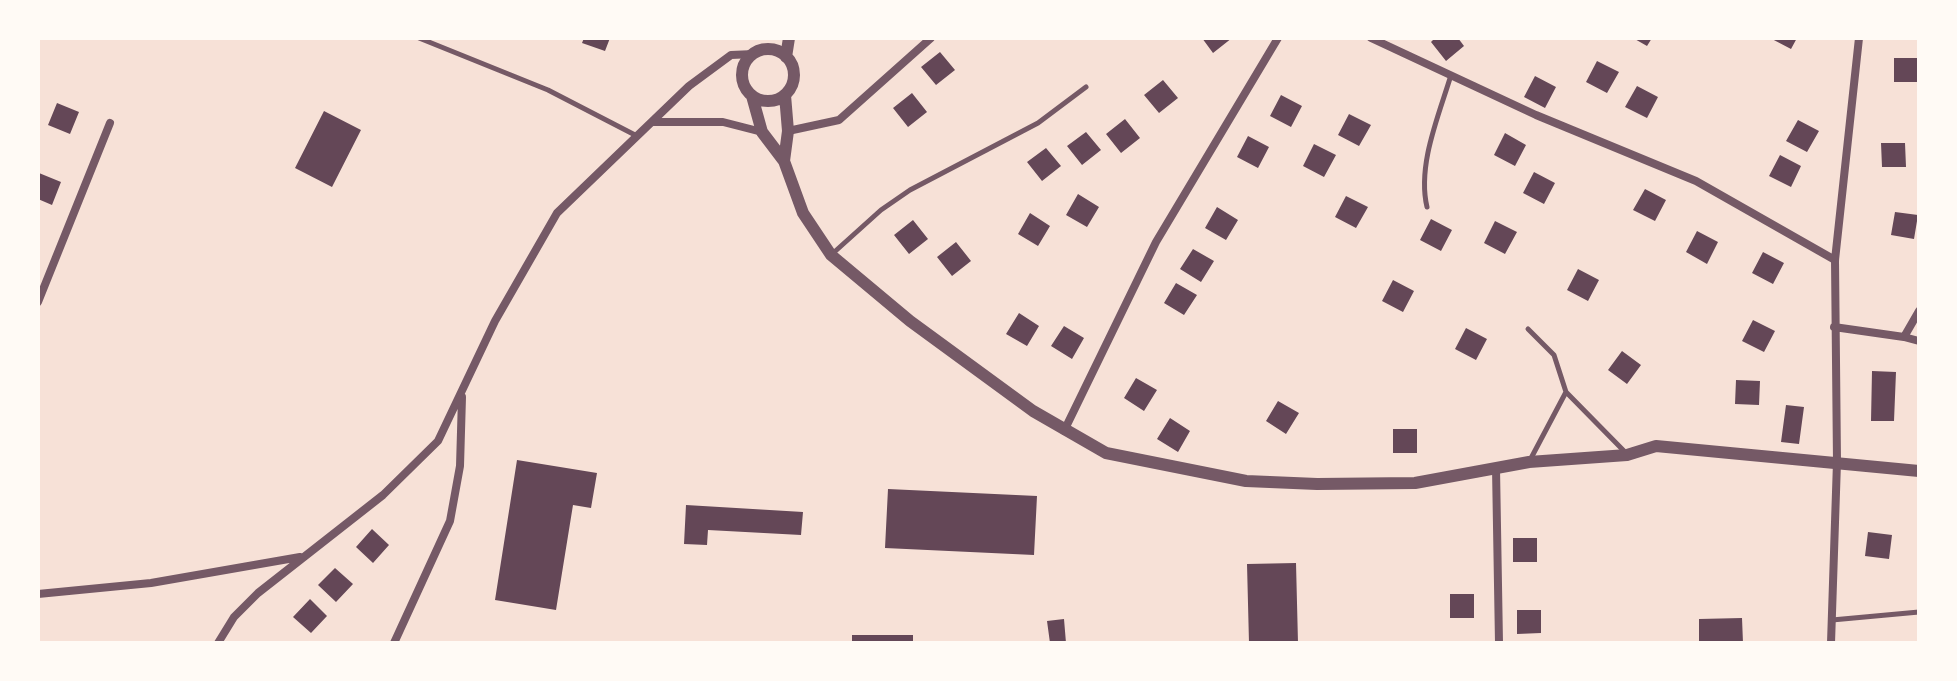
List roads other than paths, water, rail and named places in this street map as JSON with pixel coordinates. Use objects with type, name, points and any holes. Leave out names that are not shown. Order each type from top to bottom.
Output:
[{"type":"street","points":[[759,38],[755,53],[743,69],[742,79],[752,96],[762,132],[784,161],[803,213],[831,255],[910,321],[1064,431],[1106,453],[1246,481],[1415,483],[1529,462],[1627,455],[1656,446],[1919,471]]},
{"type":"street","points":[[784,161],[788,131],[785,95],[794,77],[786,57],[789,38]]},
{"type":"street","points":[[788,131],[839,120],[931,38]]},
{"type":"street","points":[[1064,431],[1156,242],[1278,38]]},
{"type":"street","points":[[1371,38],[1536,115],[1696,181],[1835,260]]},
{"type":"street","points":[[1831,643],[1837,462],[1835,260],[1859,38]]},
{"type":"street","points":[[218,643],[234,617],[300,557],[412,469],[438,441],[495,321],[557,213],[585,182],[689,86],[722,60],[740,53],[777,51],[786,57]]},
{"type":"street","points":[[752,96],[763,101],[785,95]]},
{"type":"street","points":[[652,122],[723,122],[762,132]]},
{"type":"street","points":[[38,302],[110,123]]},
{"type":"street","points":[[1904,337],[1919,311]]},
{"type":"street","points":[[1834,327],[1919,341]]},
{"type":"street","points":[[394,643],[450,521],[460,466],[462,393]]},
{"type":"street","points":[[1496,468],[1499,643]]},
{"type":"street","points":[[38,594],[151,583],[300,557]]},
{"type":"lane","points":[[419,38],[548,90],[638,136]]},
{"type":"lane","points":[[1427,207],[1424,194],[1432,136],[1451,75]]},
{"type":"lane","points":[[831,255],[881,210],[910,190],[1038,123],[1086,87]]},
{"type":"lane","points":[[1528,329],[1554,355],[1566,392],[1627,455]]},
{"type":"lane","points":[[1529,462],[1566,392]]},
{"type":"lane","points":[[1831,620],[1919,612]]}]
